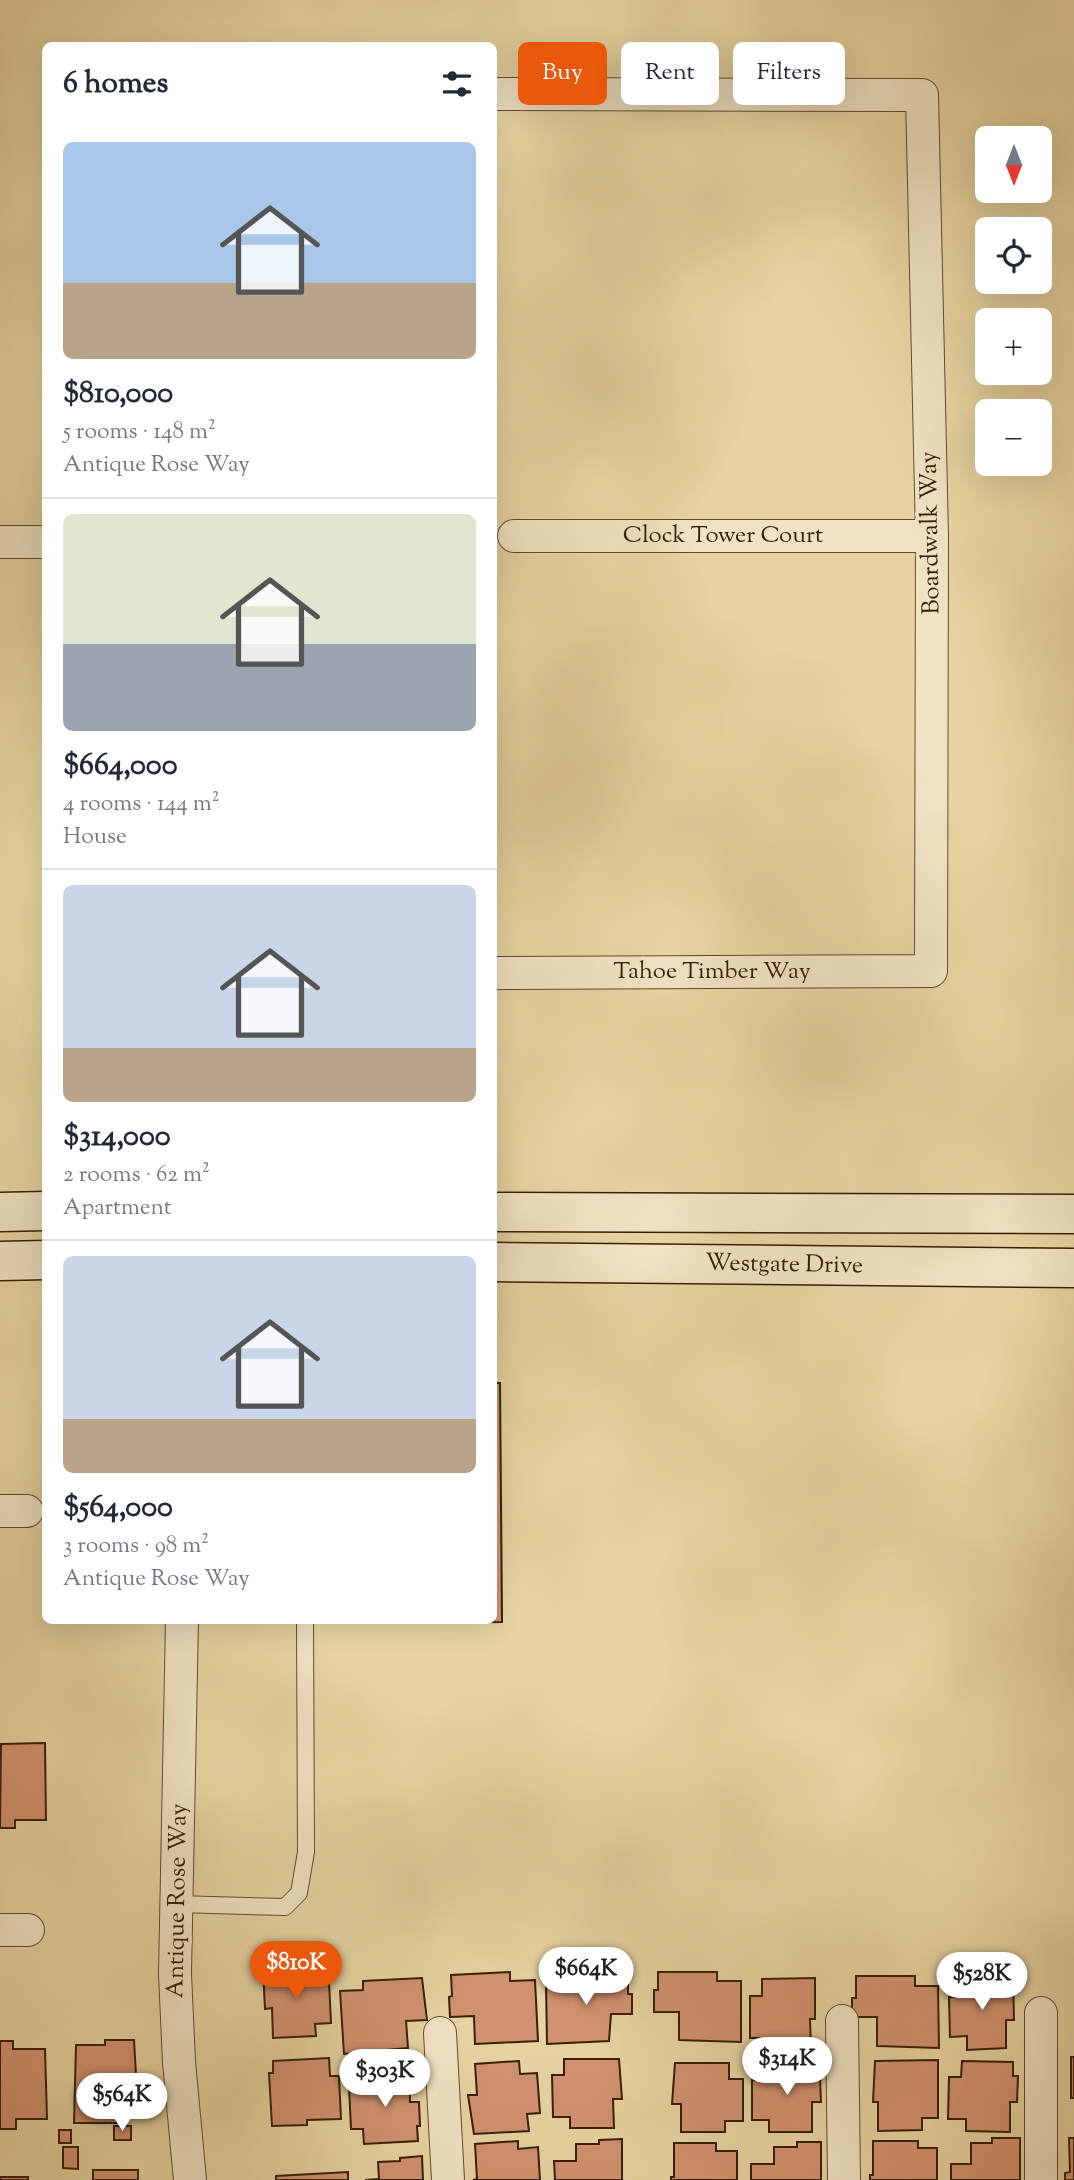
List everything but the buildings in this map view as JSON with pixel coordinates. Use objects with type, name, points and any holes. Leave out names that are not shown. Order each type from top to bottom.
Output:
[{"type":"street","name":"Boardwalk Way","points":[[497,94],[922,95],[932,536],[931,971]]},
{"type":"street","name":"Clock Tower Court","points":[[514,536],[932,536]]},
{"type":"street","points":[[0,542],[42,542]]},
{"type":"street","name":"Tahoe Timber Way","points":[[497,973],[931,971]]},
{"type":"street","points":[[0,1212],[42,1211]]},
{"type":"street","name":"Westgate Drive","points":[[497,1212],[1074,1214]]},
{"type":"street","points":[[0,1261],[42,1260]]},
{"type":"street","name":"Westgate Drive","points":[[497,1262],[1074,1268]]},
{"type":"street","name":"Antique Rose Way","points":[[182,1624],[175,1974],[178,2049],[190,2180]]},
{"type":"street","points":[[1041,2013],[1041,2180]]},
{"type":"street","points":[[842,2021],[844,2180]]},
{"type":"street","points":[[439,2034],[448,2180]]},
{"type":"lane","points":[[176,1905],[285,1908],[299,1893],[306,1852],[305,1624]]}]
